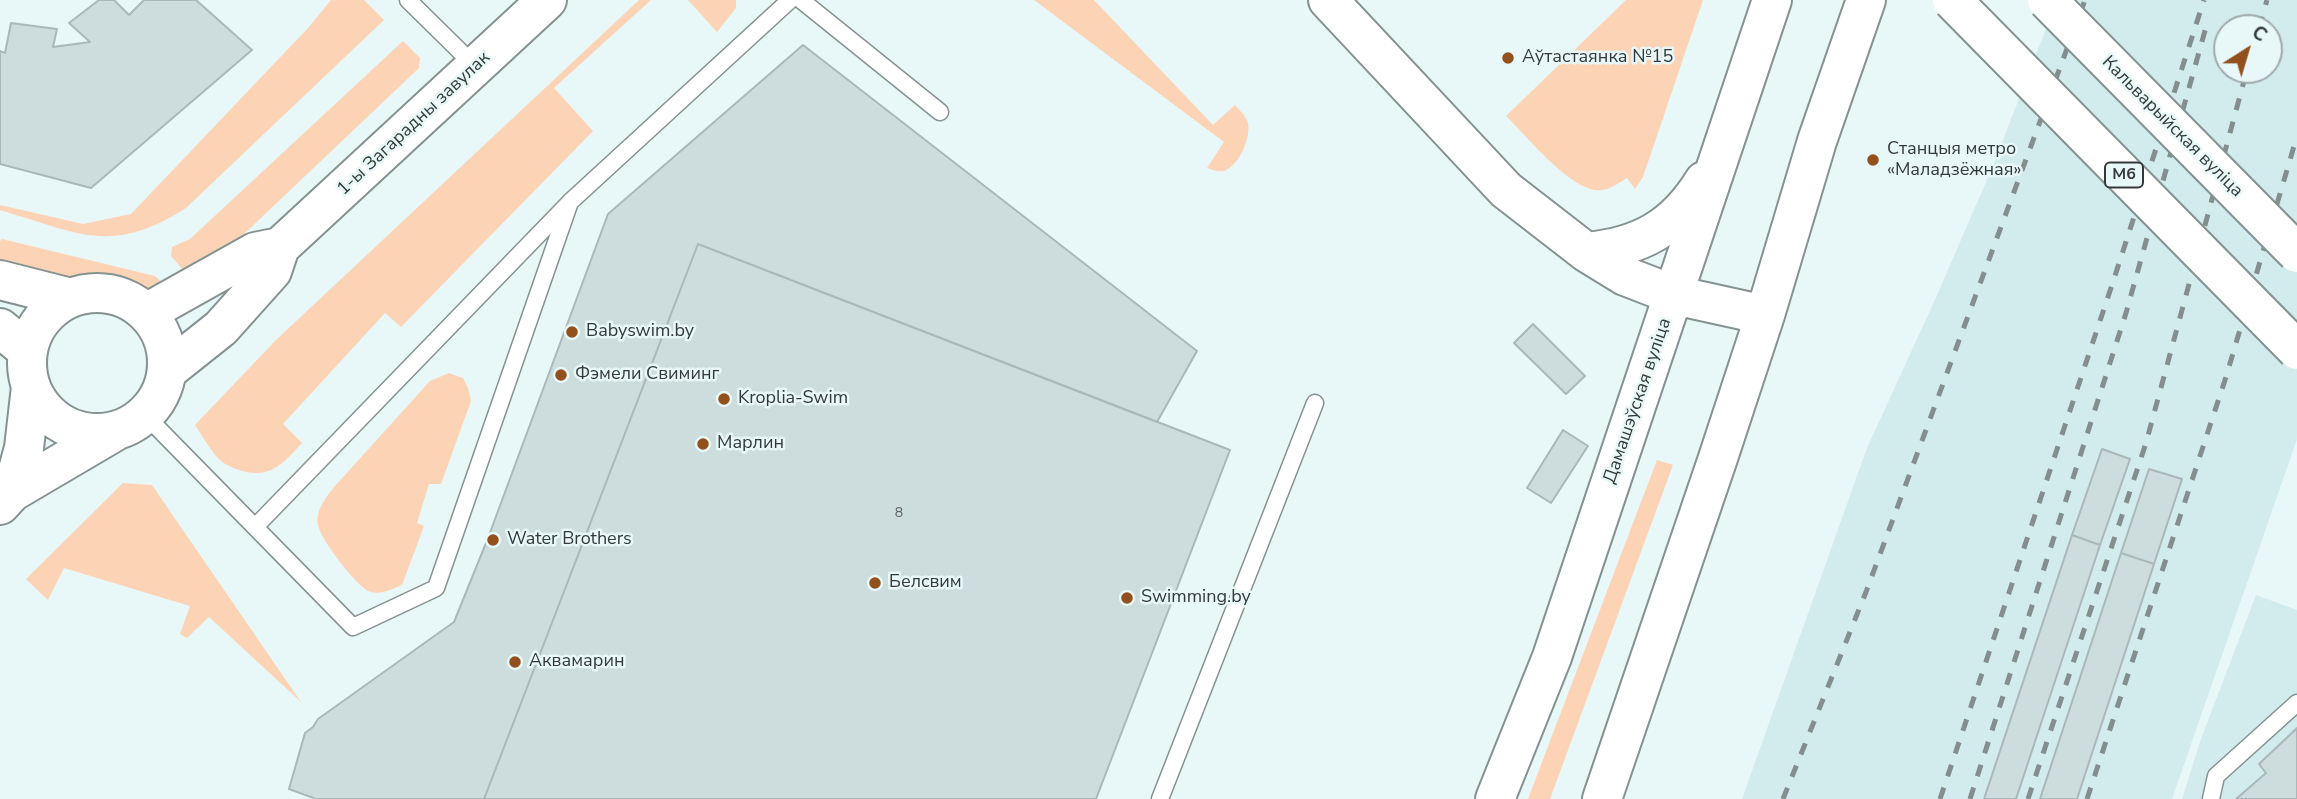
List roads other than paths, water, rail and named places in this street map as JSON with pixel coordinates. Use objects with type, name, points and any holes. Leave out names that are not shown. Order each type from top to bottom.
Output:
[{"type":"main road","name":"1-ы Загарадны завулак","points":[[167,371],[221,328],[272,271],[280,247],[547,0]]},
{"type":"main road","points":[[1328,0],[1506,190],[1586,253],[1625,276],[1674,295],[1765,315]]},
{"type":"main road","name":"Дамашэўская вуліца","points":[[1495,799],[1552,657],[1772,0]]},
{"type":"main road","points":[[1602,799],[1765,315],[1817,141],[1866,0]]},
{"type":"main road","name":"М6","points":[[1952,0],[2297,351]]},
{"type":"main road","name":"Кальварыйская вуліца","points":[[2047,0],[2297,253]]},
{"type":"main road","points":[[1586,253],[1622,247],[1660,230],[1678,215],[1697,193],[1720,156]]},
{"type":"main road","name":"1-ы Загарадны завулак","points":[[146,313],[255,253],[280,247]]},
{"type":"main road","points":[[0,280],[71,298]]},
{"type":"main road","points":[[87,294],[119,296],[134,303],[156,325],[167,355],[164,387],[156,402],[129,424],[6,498],[24,448],[20,355],[33,334],[55,307],[71,298],[87,294]]},
{"type":"main road","points":[[20,355],[38,402],[63,425],[96,434],[129,424]]},
{"type":"lane","points":[[408,0],[475,67]]},
{"type":"lane","points":[[255,527],[570,202],[790,0]]},
{"type":"lane","points":[[801,0],[940,112]]},
{"type":"lane","points":[[129,424],[255,527],[353,627],[436,588],[570,202]]},
{"type":"lane","points":[[1160,799],[1315,403]]},
{"type":"lane","points":[[2211,799],[2216,776],[2297,703]]},
{"type":"railway","points":[[1783,799],[1866,592],[2085,0]]},
{"type":"railway","points":[[1940,799],[2204,0]]},
{"type":"railway","points":[[2263,14],[2267,0]]},
{"type":"railway","points":[[1970,799],[2126,313],[2208,20]]},
{"type":"railway","points":[[2028,799],[2146,443],[2243,84]]},
{"type":"railway","points":[[2087,799],[2226,377],[2297,136]]},
{"type":"place","name":"Аўтастаянка №15","points":[[1508,58]]},
{"type":"place","name":"Станцыя метро «Маладзёжная»","points":[[1873,160]]},
{"type":"place","name":"Babyswim.by","points":[[572,332]]},
{"type":"place","name":"Фэмели Свиминг","points":[[561,375]]},
{"type":"place","name":"Kroplia-Swim","points":[[724,399]]},
{"type":"place","name":"Марлин","points":[[703,444]]},
{"type":"place","name":"Water Brothers","points":[[493,540]]},
{"type":"place","name":"Белсвим","points":[[875,583]]},
{"type":"place","name":"Swimming.by","points":[[1127,598]]},
{"type":"place","name":"Аквамарин","points":[[515,662]]}]
